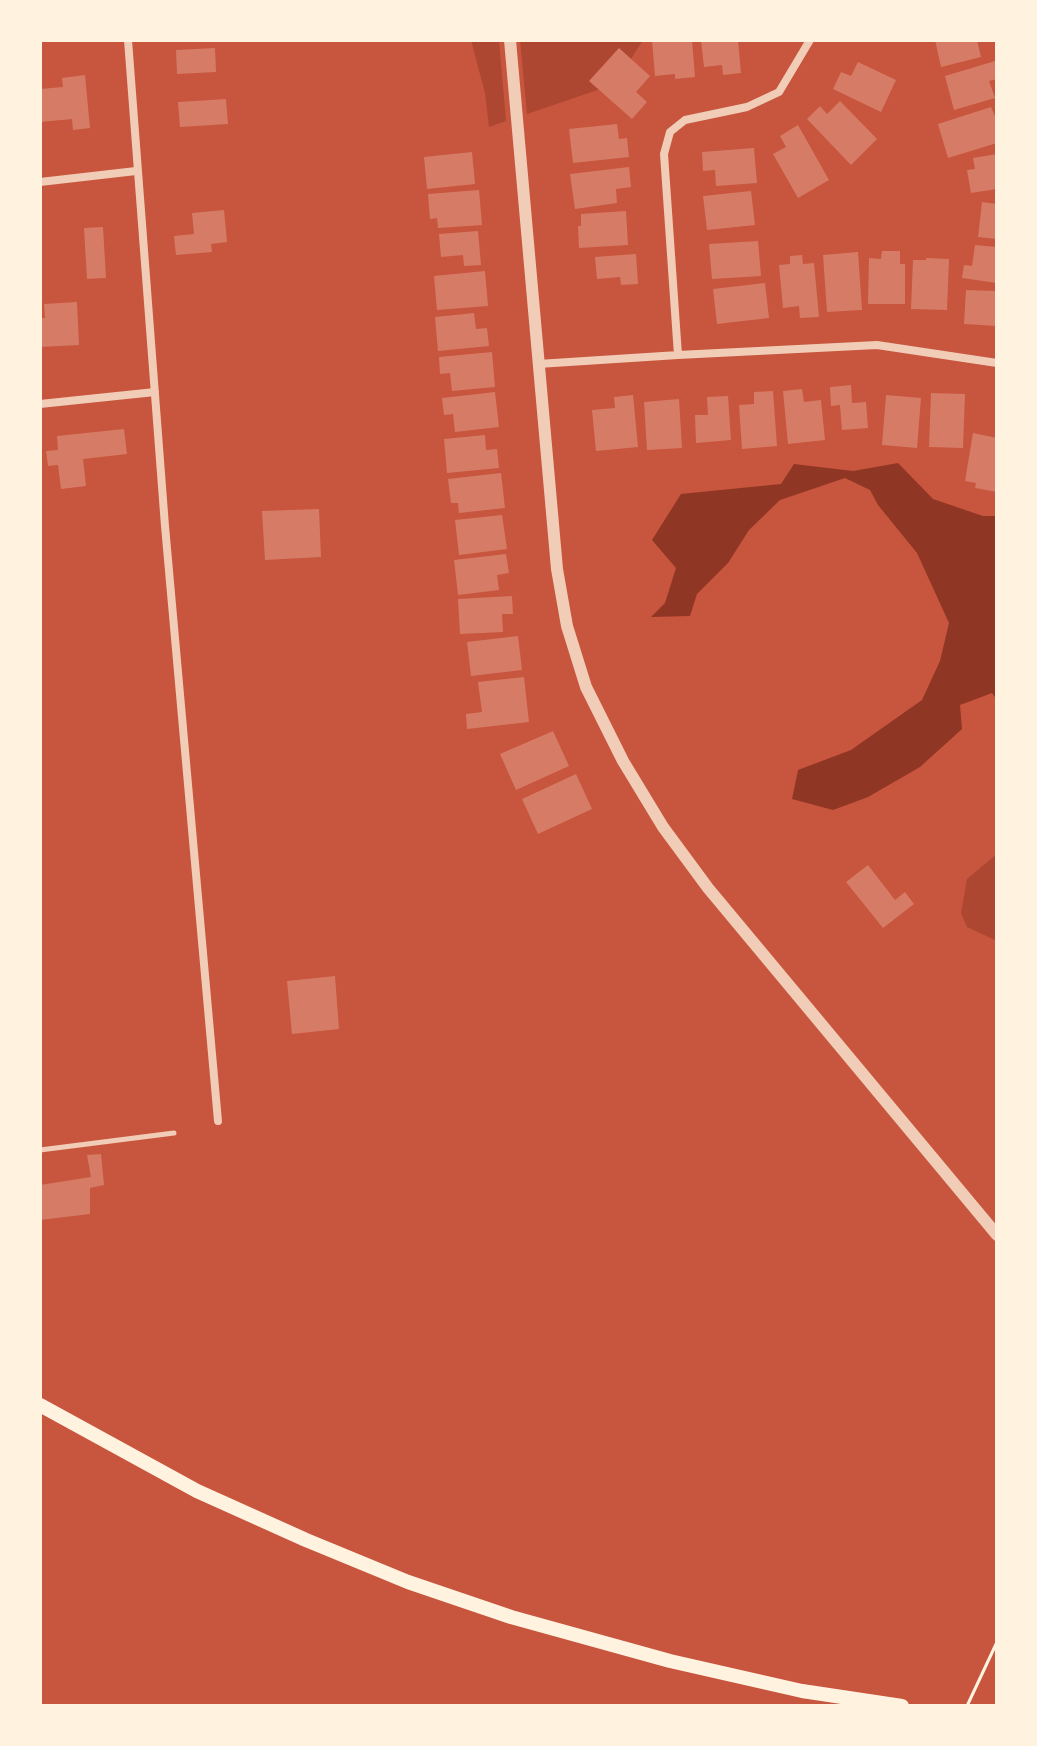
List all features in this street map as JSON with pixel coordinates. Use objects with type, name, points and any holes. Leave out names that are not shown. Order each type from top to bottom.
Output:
[{"type":"main road","points":[[40,1405],[197,1491],[408,1582],[511,1617],[670,1661],[802,1691],[902,1706]]},
{"type":"street","points":[[128,40],[136,171],[218,1121]]},
{"type":"street","points":[[510,40],[557,569],[567,626],[586,687],[623,761],[663,827],[708,888],[997,1235]]},
{"type":"street","points":[[678,355],[664,154],[670,132],[685,120],[747,107],[779,92],[810,40]]},
{"type":"street","points":[[40,182],[136,171]]},
{"type":"street","points":[[538,364],[877,345],[997,363]]},
{"type":"street","points":[[40,404],[155,392]]},
{"type":"lane","points":[[40,1150],[174,1133]]},
{"type":"path","points":[[967,1706],[997,1642]]},
{"type":"shaded area","points":[[471,40],[499,40],[506,121],[489,127],[485,93]]},
{"type":"shaded area","points":[[520,40],[643,40],[615,84],[527,114]]},
{"type":"shaded area","points":[[898,463],[933,499],[983,516],[997,516],[997,700],[992,693],[960,705],[962,729],[920,767],[868,797],[833,810],[792,799],[798,770],[851,750],[922,700],[940,661],[949,623],[917,553],[878,505],[870,490],[845,478],[780,500],[749,530],[728,563],[697,594],[690,616],[651,617],[665,603],[676,568],[652,540],[681,494],[781,484],[794,464],[853,471]]},
{"type":"shaded area","points":[[997,854],[997,941],[967,927],[961,913],[967,879]]},
{"type":"building","points":[[652,40],[692,40],[695,77],[675,79],[675,74],[655,76]]},
{"type":"building","points":[[701,40],[738,40],[741,73],[723,75],[722,65],[704,67]]},
{"type":"building","points":[[935,40],[977,40],[981,57],[941,67]]},
{"type":"building","points":[[215,48],[216,72],[177,74],[176,50]]},
{"type":"building","points":[[619,48],[650,76],[636,92],[647,102],[632,119],[589,81]]},
{"type":"building","points":[[995,61],[997,79],[989,81],[995,98],[954,110],[945,76]]},
{"type":"building","points":[[858,62],[896,80],[881,112],[833,89],[841,72],[851,76]]},
{"type":"building","points":[[85,75],[90,128],[73,130],[72,119],[40,122],[40,89],[63,87],[62,78]]},
{"type":"building","points":[[226,99],[228,124],[180,127],[178,102]]},
{"type":"building","points":[[840,101],[877,139],[851,165],[807,119],[820,106],[827,114]]},
{"type":"building","points":[[991,107],[997,121],[997,143],[948,158],[938,124]]},
{"type":"building","points":[[617,124],[619,139],[627,138],[629,157],[573,163],[569,129]]},
{"type":"building","points":[[798,125],[829,180],[798,198],[773,154],[786,147],[780,136]]},
{"type":"building","points":[[754,148],[757,183],[716,186],[715,170],[703,171],[702,152]]},
{"type":"building","points":[[472,152],[475,184],[427,189],[424,157]]},
{"type":"building","points":[[997,154],[997,189],[971,193],[967,170],[975,169],[973,158]]},
{"type":"building","points":[[629,167],[631,187],[616,189],[617,203],[575,209],[570,174]]},
{"type":"building","points":[[479,190],[482,225],[438,228],[437,218],[430,219],[428,194]]},
{"type":"building","points":[[751,191],[755,225],[707,230],[703,196]]},
{"type":"building","points":[[982,202],[997,204],[997,239],[978,237]]},
{"type":"building","points":[[224,210],[227,242],[211,244],[212,252],[176,255],[174,236],[194,234],[192,213]]},
{"type":"building","points":[[626,211],[628,245],[579,248],[581,214]]},
{"type":"building","points":[[103,227],[106,278],[87,279],[84,228]]},
{"type":"building","points":[[478,231],[481,265],[464,266],[463,255],[441,257],[439,234]]},
{"type":"building","points":[[758,241],[761,276],[712,279],[709,244]]},
{"type":"building","points":[[975,245],[997,247],[997,283],[962,278],[964,265],[972,266]]},
{"type":"building","points":[[882,251],[900,251],[900,264],[905,264],[905,304],[868,304],[869,258],[881,259]]},
{"type":"building","points":[[858,252],[862,310],[827,312],[823,255]]},
{"type":"building","points":[[636,254],[638,284],[621,285],[620,277],[597,279],[595,257]]},
{"type":"building","points":[[802,255],[803,264],[814,263],[819,317],[800,318],[799,306],[783,308],[779,265],[790,264],[790,256]]},
{"type":"building","points":[[949,259],[947,310],[911,309],[913,260]]},
{"type":"building","points":[[485,271],[488,306],[437,310],[434,276]]},
{"type":"building","points":[[765,283],[769,318],[717,324],[713,289]]},
{"type":"building","points":[[966,290],[997,291],[997,326],[964,324]]},
{"type":"building","points":[[77,302],[79,345],[40,347],[40,318],[45,318],[44,304]]},
{"type":"building","points":[[474,313],[476,329],[487,328],[489,346],[438,351],[435,317]]},
{"type":"building","points":[[492,352],[495,387],[452,391],[450,373],[440,374],[439,357]]},
{"type":"building","points":[[851,385],[852,403],[866,402],[868,428],[842,430],[840,405],[831,406],[830,387]]},
{"type":"building","points":[[802,389],[804,402],[821,400],[825,440],[788,444],[783,391]]},
{"type":"building","points":[[773,391],[777,446],[742,449],[739,405],[754,404],[754,392]]},
{"type":"building","points":[[495,392],[499,427],[455,432],[453,414],[444,415],[442,398]]},
{"type":"building","points":[[931,393],[965,394],[963,448],[929,447]]},
{"type":"building","points":[[633,395],[638,447],[596,451],[592,410],[615,408],[614,397]]},
{"type":"building","points":[[886,395],[921,398],[917,448],[882,445]]},
{"type":"building","points":[[728,396],[731,440],[696,443],[695,415],[708,415],[707,397]]},
{"type":"building","points":[[679,399],[682,448],[647,450],[644,402]]},
{"type":"building","points":[[124,429],[127,454],[83,459],[86,486],[61,489],[58,465],[48,466],[46,451],[58,450],[57,436]]},
{"type":"building","points":[[973,433],[997,438],[997,492],[975,488],[976,483],[965,481]]},
{"type":"building","points":[[485,435],[486,450],[497,449],[499,468],[447,473],[444,439]]},
{"type":"building","points":[[501,473],[505,508],[459,513],[458,503],[451,503],[448,479]]},
{"type":"building","points":[[319,509],[321,557],[265,560],[262,511]]},
{"type":"building","points":[[502,515],[507,549],[459,555],[455,520]]},
{"type":"building","points":[[506,554],[509,573],[497,575],[499,590],[458,595],[454,560]]},
{"type":"building","points":[[512,596],[513,614],[502,614],[503,632],[460,634],[458,599]]},
{"type":"building","points":[[518,636],[522,670],[471,676],[467,642]]},
{"type":"building","points":[[524,677],[529,722],[467,729],[466,714],[482,712],[478,682]]},
{"type":"building","points":[[553,731],[569,766],[516,790],[500,754]]},
{"type":"building","points":[[576,774],[592,809],[538,834],[522,799]]},
{"type":"building","points":[[868,865],[895,900],[905,892],[914,904],[883,928],[846,882]]},
{"type":"building","points":[[335,976],[339,1029],[292,1034],[287,981]]},
{"type":"building","points":[[101,1154],[104,1185],[90,1188],[90,1214],[40,1220],[40,1185],[91,1177],[87,1155]]}]
